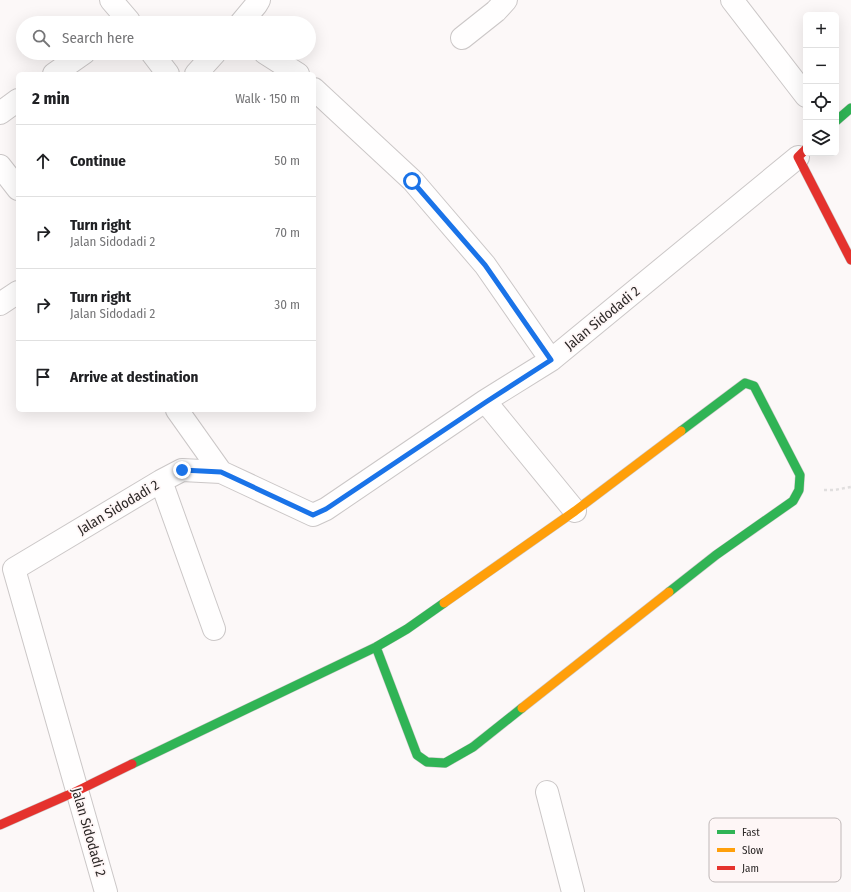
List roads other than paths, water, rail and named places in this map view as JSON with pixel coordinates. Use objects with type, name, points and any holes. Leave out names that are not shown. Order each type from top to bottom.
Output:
[{"type":"street","points":[[111,0],[123,16]]},
{"type":"street","points":[[247,16],[259,0]]},
{"type":"street","points":[[462,38],[496,11],[506,0]]},
{"type":"street","points":[[732,0],[803,92]]},
{"type":"street","points":[[57,72],[74,60]]},
{"type":"street","points":[[157,60],[166,72]]},
{"type":"street","points":[[198,72],[209,60]]},
{"type":"street","points":[[276,60],[295,72]]},
{"type":"street","points":[[316,91],[418,187],[485,265],[551,360]]},
{"type":"street","points":[[0,113],[16,101]]},
{"type":"street","points":[[837,120],[851,108]]},
{"type":"street","points":[[802,153],[851,260]]},
{"type":"street","name":"Jalan Sidodadi 2","points":[[106,892],[78,791],[7,573],[182,470],[221,472],[313,515],[326,509],[551,360],[802,153]]},
{"type":"street","points":[[0,166],[16,186]]},
{"type":"street","points":[[0,304],[16,293]]},
{"type":"street","points":[[0,825],[78,791],[329,668],[376,647],[407,629],[575,511],[745,383],[754,386],[800,475],[799,490],[793,501],[716,555],[473,747],[445,763],[427,762],[417,755],[376,647]]},
{"type":"street","points":[[486,402],[575,511]]},
{"type":"street","points":[[178,412],[221,472]]},
{"type":"street","points":[[161,481],[214,630]]},
{"type":"street","points":[[547,792],[573,892]]}]
